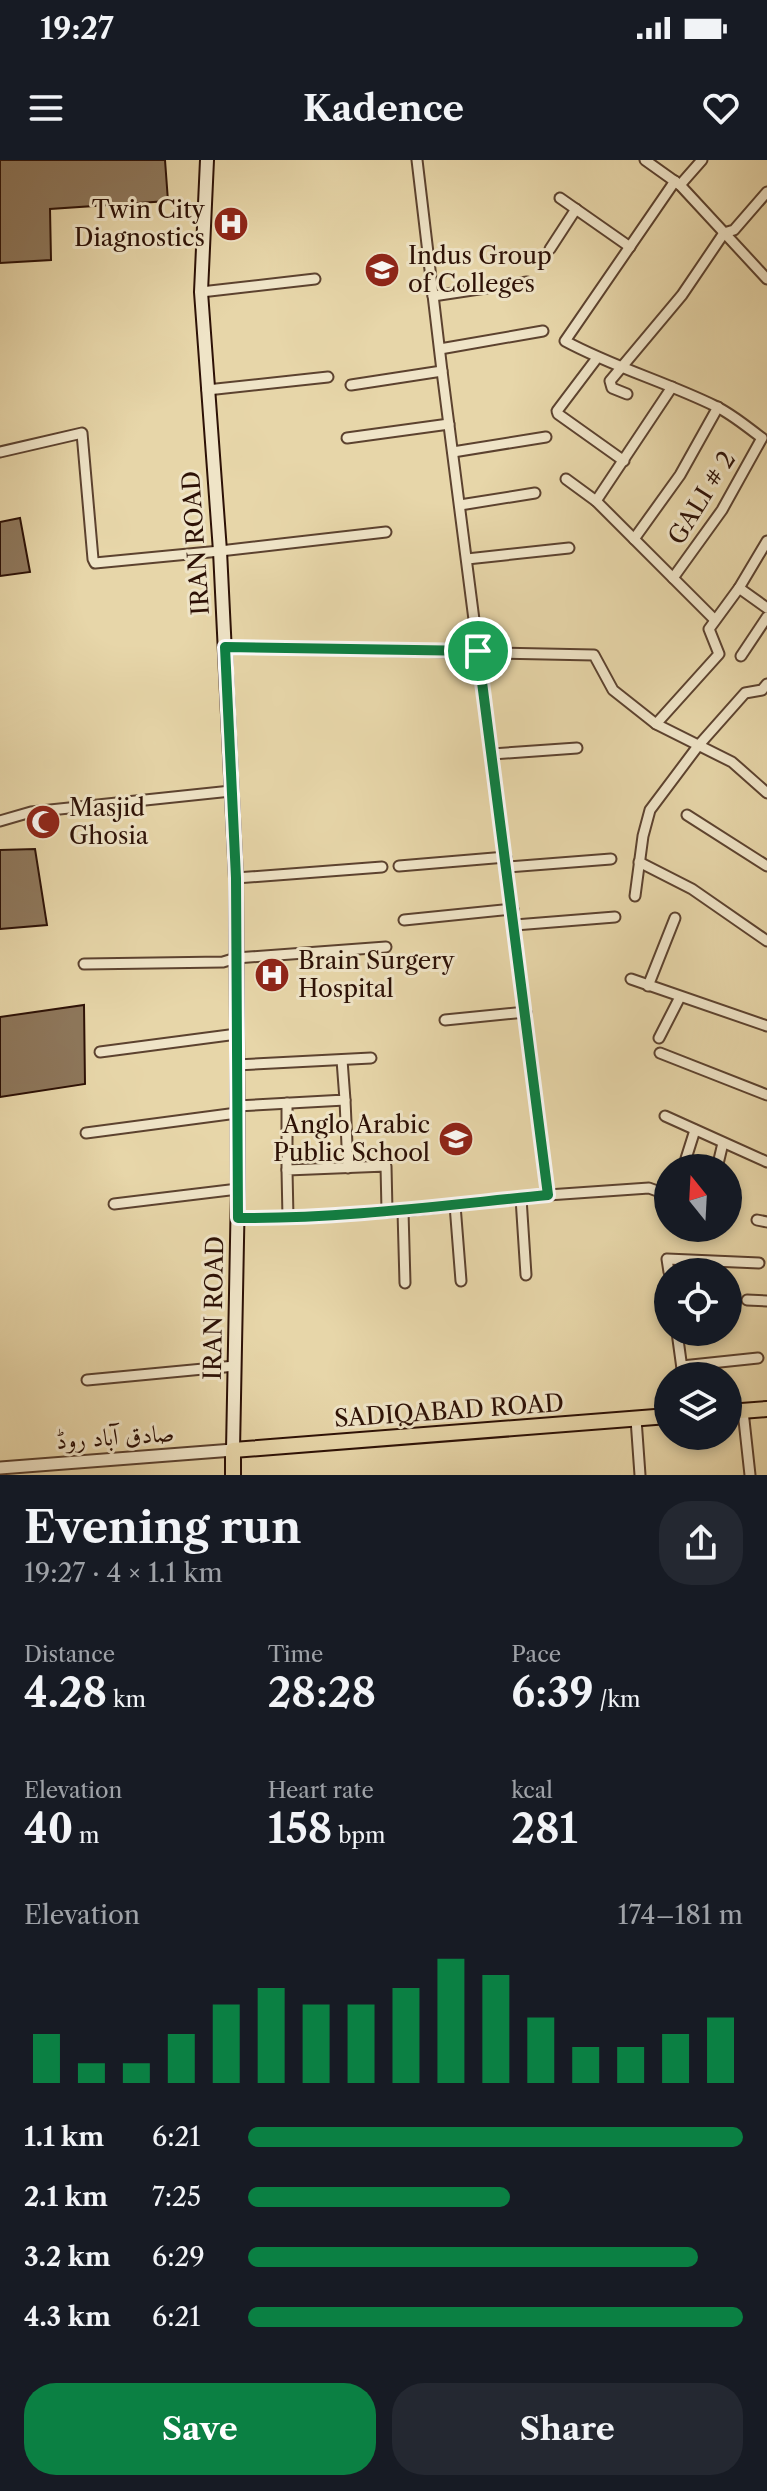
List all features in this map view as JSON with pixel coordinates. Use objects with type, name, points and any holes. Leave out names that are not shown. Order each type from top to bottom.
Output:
[{"type":"main road","name":"IRAN ROAD","points":[[207,160],[201,292],[220,551],[236,878],[238,1218],[233,1450]]},
{"type":"main road","points":[[742,1411],[767,1409]]},
{"type":"main road","name":"SADIQABAD ROAD","points":[[233,1450],[654,1417]]},
{"type":"main road","points":[[233,1450],[233,1475]]},
{"type":"street","points":[[417,160],[548,1195]]},
{"type":"street","points":[[645,160],[678,183],[767,279]]},
{"type":"street","points":[[634,539],[680,475],[718,407],[597,358],[565,341],[678,183],[702,160]]},
{"type":"street","points":[[627,394],[609,385],[610,381],[682,295],[724,233],[734,230],[767,192]]},
{"type":"street","points":[[560,198],[630,247]]},
{"type":"street","points":[[550,249],[576,209]]},
{"type":"street","points":[[201,292],[315,279]]},
{"type":"street","points":[[433,296],[527,282]]},
{"type":"street","points":[[440,349],[543,331]]},
{"type":"street","points":[[597,358],[557,411],[624,461]]},
{"type":"street","points":[[351,385],[442,371]]},
{"type":"street","points":[[207,390],[328,377]]},
{"type":"street","points":[[596,501],[672,387]]},
{"type":"street","name":"GALI # 2","points":[[673,578],[722,510],[762,438],[718,407]]},
{"type":"street","points":[[347,438],[449,424]]},
{"type":"street","points":[[0,452],[82,433],[95,563],[386,532]]},
{"type":"street","points":[[453,452],[546,437]]},
{"type":"street","points":[[566,479],[596,501],[715,620]]},
{"type":"street","points":[[460,505],[535,493]]},
{"type":"street","points":[[656,724],[719,654],[709,629],[739,588],[767,541]]},
{"type":"street","points":[[467,559],[569,548]]},
{"type":"street","points":[[739,588],[767,608]]},
{"type":"street","points":[[741,656],[767,617]]},
{"type":"street","points":[[225,647],[594,655],[613,690],[656,724],[732,762],[767,793]]},
{"type":"street","points":[[635,896],[650,810],[698,746],[745,693],[765,689]]},
{"type":"street","points":[[492,754],[577,748]]},
{"type":"street","points":[[0,821],[31,812],[231,791]]},
{"type":"street","points":[[687,815],[767,866]]},
{"type":"street","points":[[399,866],[611,859]]},
{"type":"street","points":[[639,862],[692,889],[767,941]]},
{"type":"street","points":[[236,878],[382,867]]},
{"type":"street","points":[[404,920],[513,909]]},
{"type":"street","points":[[515,925],[615,917]]},
{"type":"street","points":[[648,986],[675,918]]},
{"type":"street","points":[[84,964],[223,962],[236,958],[386,947]]},
{"type":"street","points":[[631,979],[767,1026]]},
{"type":"street","points":[[659,1038],[680,997]]},
{"type":"street","points":[[445,1020],[526,1012]]},
{"type":"street","points":[[100,1052],[237,1034]]},
{"type":"street","points":[[660,1053],[767,1095]]},
{"type":"street","points":[[237,1065],[371,1058]]},
{"type":"street","points":[[342,1060],[348,1168]]},
{"type":"street","points":[[86,1133],[237,1109],[345,1100]]},
{"type":"street","points":[[287,1103],[288,1218]]},
{"type":"street","points":[[665,1116],[767,1162]]},
{"type":"street","points":[[687,1154],[695,1130]]},
{"type":"street","points":[[720,1154],[723,1143]]},
{"type":"street","points":[[287,1170],[386,1166],[387,1211]]},
{"type":"street","points":[[114,1204],[238,1189]]},
{"type":"street","points":[[238,1218],[403,1211],[548,1195],[654,1190]]},
{"type":"street","points":[[521,1198],[526,1275]]},
{"type":"street","points":[[455,1205],[461,1281]]},
{"type":"street","points":[[403,1211],[405,1283]]},
{"type":"street","points":[[742,1262],[759,1263]]},
{"type":"street","points":[[747,1300],[767,1301]]},
{"type":"street","points":[[735,1362],[758,1358]]},
{"type":"street","points":[[87,1380],[235,1366]]},
{"type":"street","points":[[636,1419],[640,1475]]},
{"type":"street","points":[[742,1438],[750,1475]]},
{"type":"street","name":"صادق آباد روڈ","points":[[0,1468],[233,1450]]},
{"type":"building","points":[[0,160],[165,160],[168,201],[50,209],[51,260],[0,263]]},
{"type":"building","points":[[20,518],[30,572],[0,576],[0,522]]},
{"type":"building","points":[[35,849],[47,925],[0,929],[0,850]]},
{"type":"building","points":[[84,1005],[85,1084],[0,1097],[0,1017]]},
{"type":"place","name":"Twin City Diagnostics","points":[[231,224]]},
{"type":"place","name":"Indus Group of Colleges","points":[[382,270]]},
{"type":"place","name":"Masjid Ghosia","points":[[43,822]]},
{"type":"place","name":"Brain Surgery Hospital","points":[[272,975]]},
{"type":"place","name":"Anglo Arabic Public School","points":[[456,1139]]},
{"type":"route","points":[[225,647],[478,651],[548,1195],[403,1211],[238,1218],[236,878],[225,647]]}]
